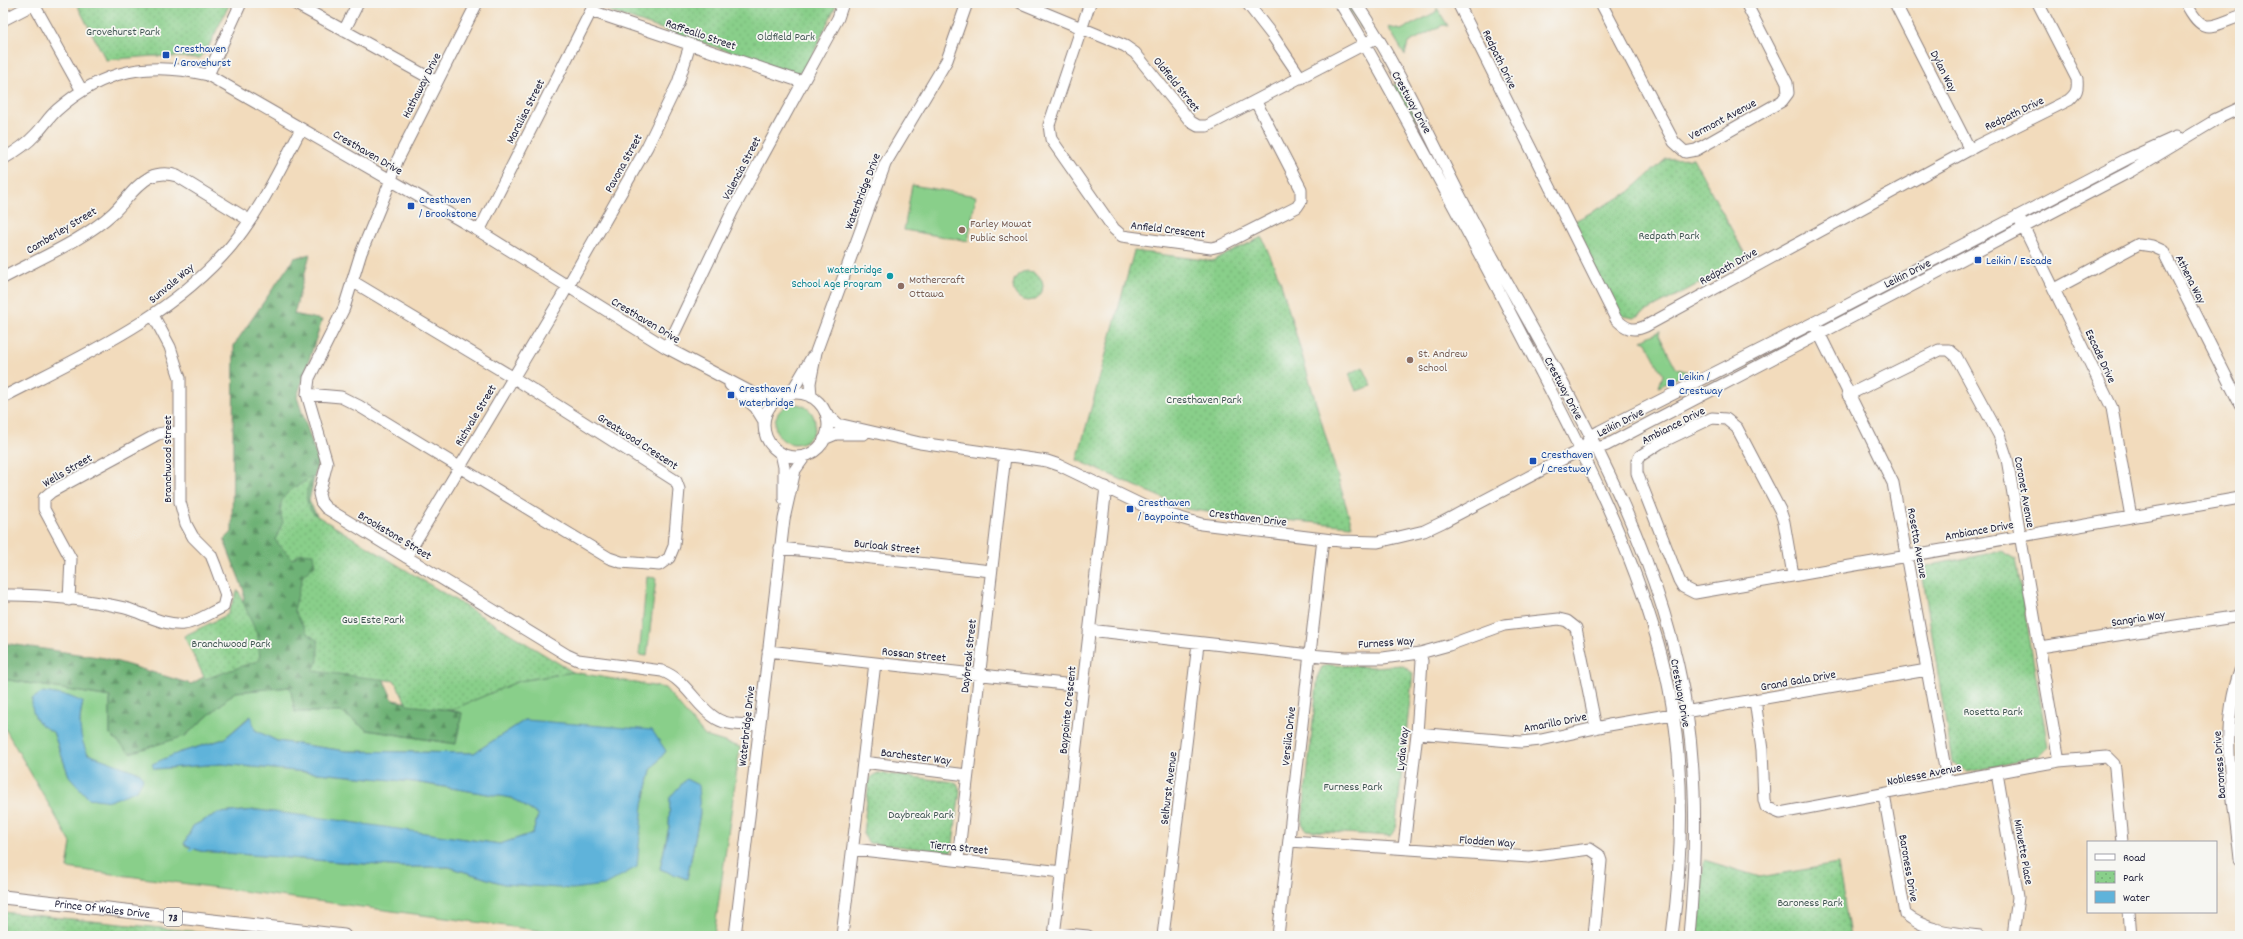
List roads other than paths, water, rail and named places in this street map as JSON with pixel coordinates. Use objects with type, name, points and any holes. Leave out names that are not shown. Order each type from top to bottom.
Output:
[{"type":"main road","name":"Prince Of Wales Drive","points":[[3,897],[344,936]]},
{"type":"street","points":[[3,20],[34,3],[82,91]]},
{"type":"street","points":[[208,75],[241,3]]},
{"type":"street","points":[[294,3],[437,82]]},
{"type":"street","points":[[344,31],[358,3]]},
{"type":"street","name":"Hathaway Drive","points":[[391,180],[397,161],[476,3]]},
{"type":"street","name":"Valencia Street","points":[[666,348],[733,210],[838,18],[843,3]]},
{"type":"street","name":"Waterbridge Drive","points":[[811,397],[810,383],[816,352],[884,164],[947,60],[967,3]]},
{"type":"street","name":"Oldfield Street","points":[[1021,3],[1125,46],[1135,53],[1191,122],[1198,126],[1207,126],[1256,102],[1377,37]]},
{"type":"street","points":[[1082,28],[1090,3]]},
{"type":"street","points":[[1247,3],[1272,35],[1301,78]]},
{"type":"street","name":"Crestway Drive","points":[[1340,3],[1366,43],[1582,450],[1633,566],[1659,646],[1672,715],[1679,770],[1680,850],[1672,936]]},
{"type":"street","name":"Crestway Drive","points":[[1356,3],[1377,37],[1468,211],[1598,448],[1651,573],[1671,637],[1687,712],[1694,772],[1695,873],[1688,936]]},
{"type":"street","name":"Redpath Drive","points":[[1458,3],[1616,319],[1630,330],[1646,326],[1970,150],[2069,100],[2075,95],[2078,88],[2077,79],[2038,3]]},
{"type":"street","name":"Vermont Avenue","points":[[1601,3],[1674,142],[1685,152],[1696,150],[1782,101],[1788,93],[1787,83],[1746,3]]},
{"type":"street","name":"Dylan Way","points":[[1895,3],[1970,150]]},
{"type":"street","points":[[2186,3],[2196,20],[2204,26],[2215,25],[2240,16]]},
{"type":"street","name":"Raffeallo Street","points":[[593,7],[690,45],[802,82]]},
{"type":"street","name":"Maralisa Street","points":[[479,231],[593,7]]},
{"type":"street","name":"Anfield Crescent","points":[[1082,28],[1049,125],[1049,132],[1051,139],[1114,229],[1122,236],[1211,248],[1220,246],[1297,207],[1301,201],[1301,189],[1256,102]]},
{"type":"street","name":"Pavona Street","points":[[567,288],[647,147],[678,83],[690,45]]},
{"type":"street","name":"Cresthaven Drive","points":[[3,159],[24,146],[55,111],[82,91],[111,77],[137,68],[174,68],[208,75],[479,231],[567,288],[666,348],[762,398],[772,399],[786,395]]},
{"type":"street","name":"Leikin Drive","points":[[1582,450],[1598,448],[2019,216],[2127,159],[2240,108]]},
{"type":"street","name":"Leikin Drive","points":[[1582,450],[1591,436],[2023,228],[2131,171],[2220,118]]},
{"type":"street","name":"Sunvale Way","points":[[3,398],[114,340],[153,315],[180,294],[230,246],[249,220],[301,129]]},
{"type":"street","name":"Camberley Street","points":[[3,278],[93,228],[114,213],[140,183],[152,176],[166,173],[177,176],[249,220]]},
{"type":"street","name":"Brookstone Street","points":[[391,180],[360,253],[338,321],[309,378],[307,394],[327,463],[319,494],[321,502],[326,508],[578,660],[662,671],[673,675],[707,712],[717,719],[728,723],[759,725]]},
{"type":"street","name":"Escade Drive","points":[[2019,216],[2023,228],[2055,289],[2112,408],[2131,517]]},
{"type":"street","name":"Athena Way","points":[[2055,289],[2140,244],[2152,246],[2163,251],[2240,404]]},
{"type":"street","name":"Greatwood Crescent","points":[[307,394],[341,397],[360,406],[459,468],[609,558],[621,562],[659,565],[669,558],[674,546],[680,489],[676,481],[514,378],[352,281]]},
{"type":"street","name":"Richvale Street","points":[[406,557],[567,288]]},
{"type":"street","name":"Branchwood Street","points":[[3,595],[20,595],[69,600],[125,608],[172,625],[186,624],[223,607],[226,595],[211,555],[193,537],[181,514],[180,378],[176,362],[153,315]]},
{"type":"street","name":"Rosetta Avenue","points":[[1816,328],[1893,483],[1945,768],[1945,783]]},
{"type":"street","name":"Coronet Avenue","points":[[1848,395],[1939,350],[1949,350],[1956,356],[1999,435],[2007,459],[2059,761]]},
{"type":"street","name":"Waterbridge Drive","points":[[786,395],[816,352]]},
{"type":"street","name":"Cresthaven Drive","points":[[718,374],[756,408],[764,421]]},
{"type":"street","points":[[802,394],[811,397],[820,403],[825,412],[828,422],[824,439],[815,451],[805,456],[794,457],[781,453],[768,441],[764,431],[764,421],[770,407],[786,395],[802,394]]},
{"type":"street","name":"Cresthaven Drive","points":[[825,412],[838,424],[920,443],[1047,461],[1059,465],[1150,509],[1201,524],[1323,539],[1378,542],[1424,531],[1582,450]]},
{"type":"street","name":"Ambiance Drive","points":[[1793,576],[1784,522],[1780,510],[1737,428],[1726,419],[1712,418],[1660,443],[1640,456],[1637,461],[1637,474],[1641,485],[1683,588],[1695,593],[1907,557],[2240,498]]},
{"type":"street","name":"Wells Street","points":[[69,600],[71,559],[44,509],[44,498],[51,492],[158,434],[168,432],[180,433]]},
{"type":"street","name":"Cresthaven Drive","points":[[824,439],[836,434],[881,433]]},
{"type":"street","name":"Waterbridge Drive","points":[[781,453],[784,467],[784,519]]},
{"type":"street","name":"Waterbridge Drive","points":[[735,936],[784,519],[795,470],[805,456]]},
{"type":"street","name":"Daybreak Street","points":[[958,859],[1005,456]]},
{"type":"street","name":"Baypointe Crescent","points":[[1055,934],[1082,686],[1106,487]]},
{"type":"street","name":"Versilia Drive","points":[[1278,936],[1290,841],[1323,539]]},
{"type":"street","name":"Burloak Street","points":[[780,548],[991,571]]},
{"type":"street","name":"Sangria Way","points":[[2040,647],[2240,616]]},
{"type":"street","name":"Furness Way","points":[[1089,630],[1198,644],[1310,655],[1346,658],[1383,658],[1420,653],[1449,645],[1504,624],[1559,618],[1567,621],[1576,628],[1596,728]]},
{"type":"street","name":"Selhurst Avenue","points":[[1163,936],[1198,644]]},
{"type":"street","name":"Rossan Street","points":[[768,651],[1082,686]]},
{"type":"street","name":"Lydia Way","points":[[1404,847],[1417,733],[1422,661],[1420,653]]},
{"type":"street","points":[[842,936],[875,663]]},
{"type":"street","name":"Grand Gala Drive","points":[[1672,715],[1927,670]]},
{"type":"street","name":"Baroness Drive","points":[[2240,671],[2232,695],[2228,743],[2240,859]]},
{"type":"street","name":"Noblesse Avenue","points":[[1755,700],[1762,750],[1764,800],[1766,807],[1780,813],[1884,795],[2059,761],[2095,757],[2107,758],[2114,764],[2122,841]]},
{"type":"street","name":"Amarillo Drive","points":[[1417,733],[1521,742],[1542,740],[1596,728],[1672,715]]},
{"type":"street","name":"Barchester Way","points":[[863,762],[967,775]]},
{"type":"street","name":"Minuette Place","points":[[1997,773],[2018,897],[2013,936]]},
{"type":"street","name":"Baroness Drive","points":[[1884,795],[1905,914],[1940,931],[1980,936]]},
{"type":"street","name":"Flodden Way","points":[[1290,841],[1404,847],[1529,857],[1585,849],[1595,851],[1601,861],[1594,936]]},
{"type":"street","name":"Tierra Street","points":[[853,849],[958,859],[1062,872]]},
{"type":"street","points":[[2129,913],[2131,936]]},
{"type":"street","points":[[1055,934],[1088,936]]},
{"type":"water","points":[[43,692],[68,696],[83,702],[80,715],[80,729],[88,754],[140,773],[143,779],[137,790],[110,801],[88,798],[69,776],[53,732],[43,726],[34,715],[32,699]]},
{"type":"water","points":[[251,716],[255,730],[277,741],[346,751],[474,753],[525,720],[652,730],[666,751],[651,770],[643,805],[637,867],[604,885],[572,889],[504,884],[449,867],[404,867],[200,851],[184,844],[193,826],[218,813],[257,810],[323,818],[500,844],[533,833],[538,815],[512,798],[414,782],[221,764],[154,769],[152,764],[178,753],[224,739]]},
{"type":"water","points":[[686,779],[698,785],[700,813],[687,879],[660,869],[669,827],[670,797]]},
{"type":"waterway","points":[[190,850],[196,846]]},
{"type":"place","name":"Cresthaven / Grovehurst","points":[[166,55]]},
{"type":"place","name":"Cresthaven / Brookstone","points":[[411,206]]},
{"type":"place","name":"Farley Mowat Public School","points":[[962,230]]},
{"type":"place","name":"Leikin / Escade","points":[[1978,260]]},
{"type":"place","name":"Waterbridge School Age Program","points":[[890,276]]},
{"type":"place","name":"Mothercraft Ottawa","points":[[901,286]]},
{"type":"place","name":"St. Andrew School","points":[[1410,360]]},
{"type":"place","name":"Leikin / Crestway","points":[[1671,383]]},
{"type":"place","name":"Cresthaven / Waterbridge","points":[[731,395]]},
{"type":"place","name":"Cresthaven / Crestway","points":[[1533,461]]},
{"type":"place","name":"Cresthaven / Baypointe","points":[[1130,509]]},
{"type":"park label","name":"Grovehurst Park","points":[[123,31]]},
{"type":"park label","name":"Oldfield Park","points":[[786,36]]},
{"type":"park label","name":"Redpath Park","points":[[1669,235]]},
{"type":"park label","name":"Cresthaven Park","points":[[1204,399]]},
{"type":"park label","name":"Gus Este Park","points":[[373,619]]},
{"type":"park label","name":"Branchwood Park","points":[[231,643]]},
{"type":"park label","name":"Rosetta Park","points":[[1993,711]]},
{"type":"park label","name":"Furness Park","points":[[1353,786]]},
{"type":"park label","name":"Daybreak Park","points":[[921,814]]},
{"type":"park label","name":"Baroness Park","points":[[1810,902]]}]
